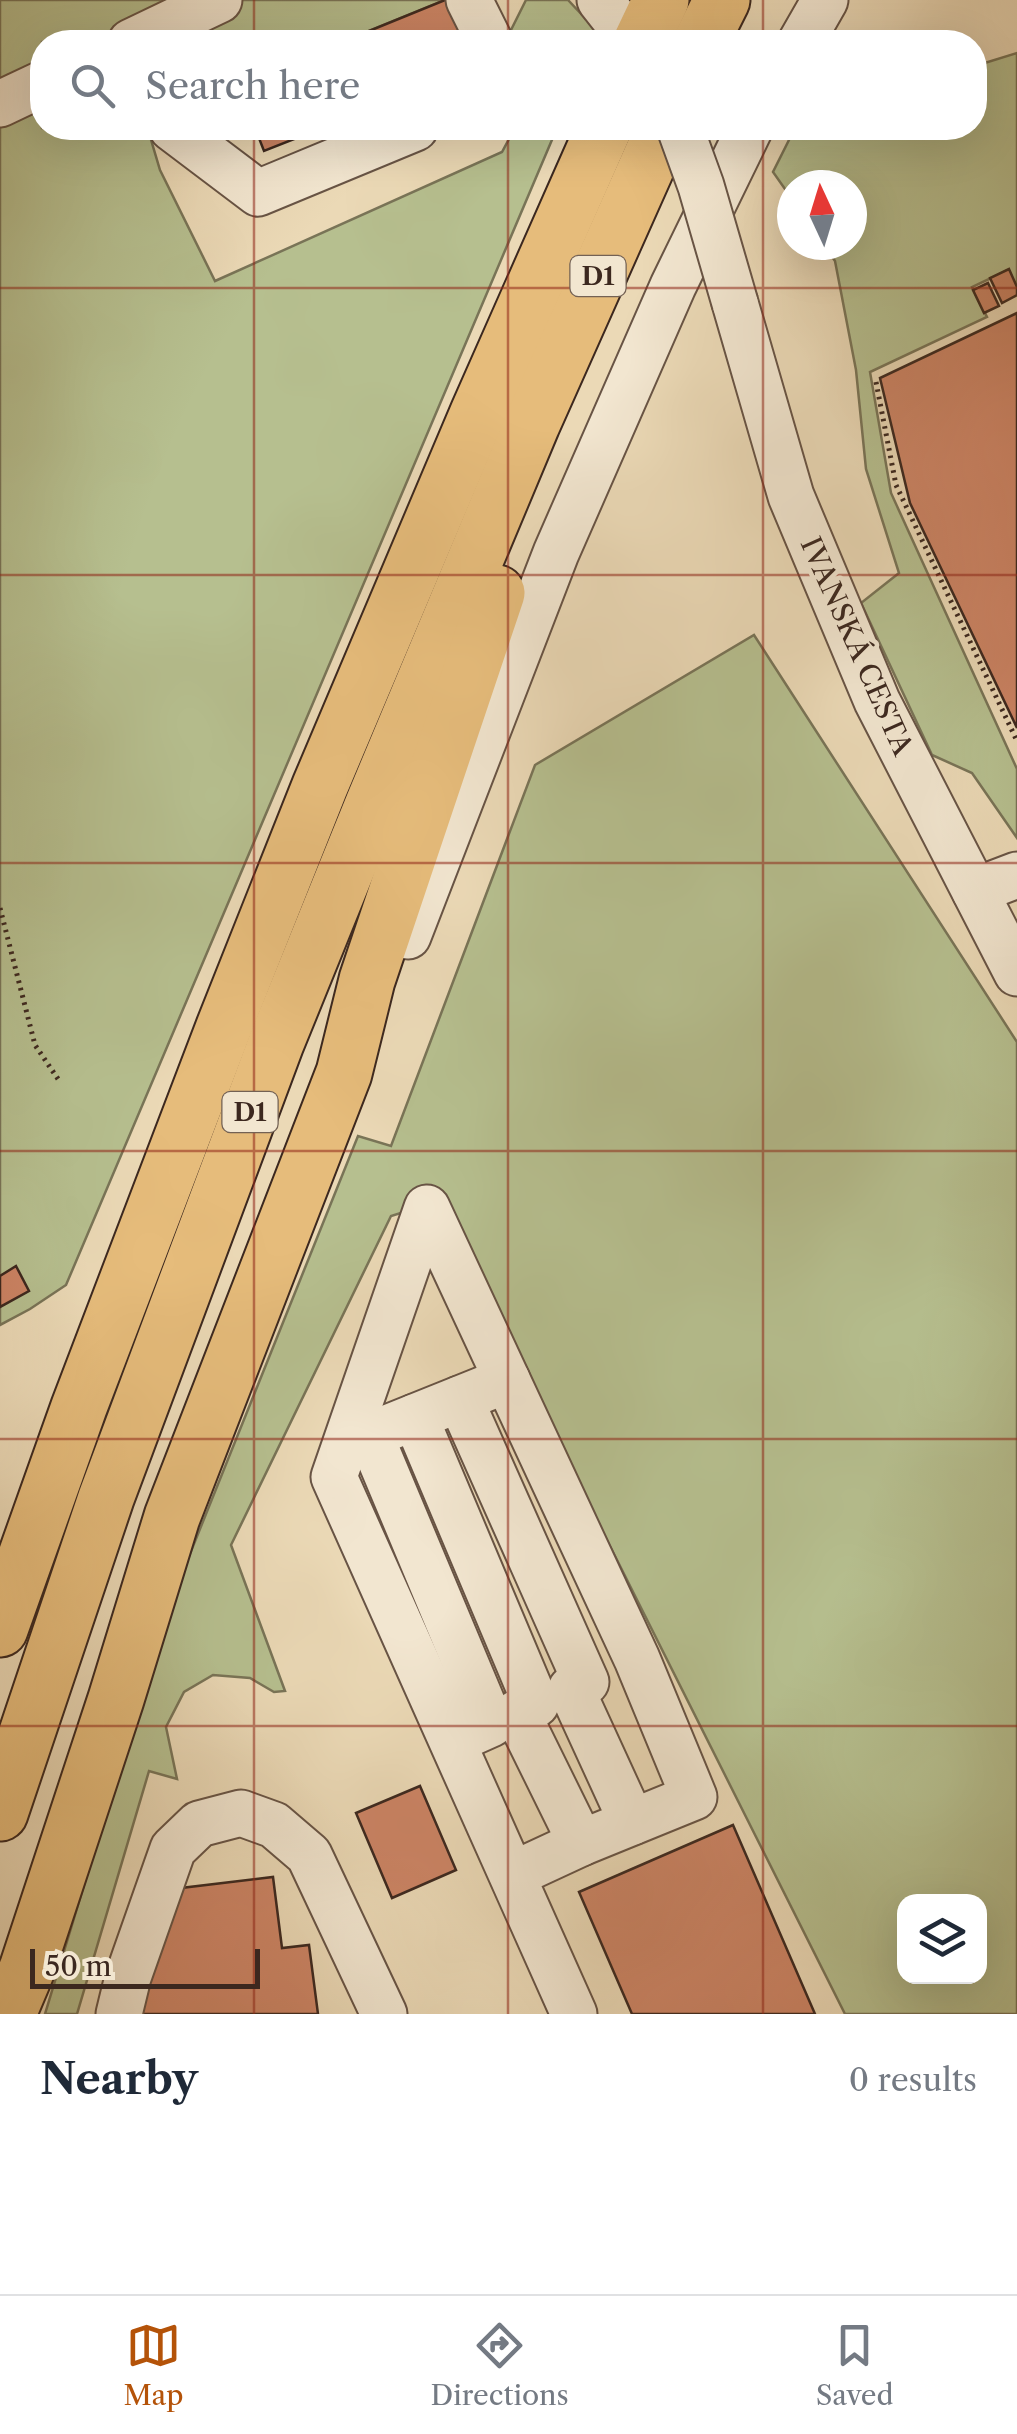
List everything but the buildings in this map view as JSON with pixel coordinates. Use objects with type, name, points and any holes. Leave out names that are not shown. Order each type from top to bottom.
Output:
[{"type":"highway","points":[[647,30],[661,0]]},
{"type":"highway","points":[[707,30],[722,0]]},
{"type":"highway","name":"D1","points":[[0,1629],[79,1407],[320,786],[599,140]]},
{"type":"highway","name":"D1","points":[[0,1813],[106,1498],[276,1043],[532,424],[659,140]]},
{"type":"highway","points":[[19,1999],[172,1517],[344,1074],[367,980],[507,564],[532,424]]},
{"type":"street","points":[[156,30],[218,0]]},
{"type":"street","points":[[470,0],[484,30]]},
{"type":"street","points":[[600,0],[624,30]]},
{"type":"street","points":[[0,104],[30,90]]},
{"type":"street","points":[[188,140],[258,193],[386,140]]},
{"type":"street","name":"IVANSKÁ CESTA","points":[[685,140],[702,186],[791,496],[877,700],[1017,974]]},
{"type":"street","points":[[344,1074],[388,990],[556,553],[673,286],[744,140]]},
{"type":"street","points":[[975,890],[1017,876]]},
{"type":"street","points":[[512,1875],[694,1797],[637,1659],[428,1208],[334,1477],[391,1604],[526,1709]]},
{"type":"street","points":[[507,1380],[378,1434],[373,1442],[433,1585],[526,1709],[632,1822]]},
{"type":"street","points":[[460,1399],[526,1543],[526,1709],[512,1875],[574,2014]]},
{"type":"street","points":[[414,1418],[478,1565],[526,1709],[581,1843]]},
{"type":"street","points":[[391,1604],[573,1521]]},
{"type":"street","points":[[526,1709],[637,1659]]},
{"type":"street","points":[[119,2014],[173,1849],[199,1824],[241,1812],[274,1825],[309,1855],[384,2014]]},
{"type":"path","points":[[876,382],[896,486],[1017,741]]},
{"type":"path","points":[[0,908],[35,1045],[58,1078]]},
{"type":"green space","points":[[0,0],[445,0],[371,30],[30,30],[30,140],[151,140],[160,170],[215,281],[502,152],[508,140],[552,140],[66,1285],[0,1325]]},
{"type":"green space","points":[[526,0],[568,0],[596,30],[511,30]]},
{"type":"green space","points":[[1017,53],[1017,287],[1008,270],[972,287],[987,317],[870,372],[891,493],[1017,769],[1017,838],[972,773],[932,755],[861,603],[899,573],[866,469],[856,370],[834,260],[867,260],[867,170],[777,170],[777,178],[773,172],[789,140],[987,140],[987,62]]},
{"type":"green space","points":[[754,635],[1017,1042],[1017,2014],[845,2014],[439,1201],[391,1216],[231,1545],[285,1691],[274,1692],[250,1678],[213,1675],[184,1692],[166,1727],[177,1779],[149,1771],[77,2014],[45,2014],[167,1611],[358,1136],[391,1146],[535,765]]}]
